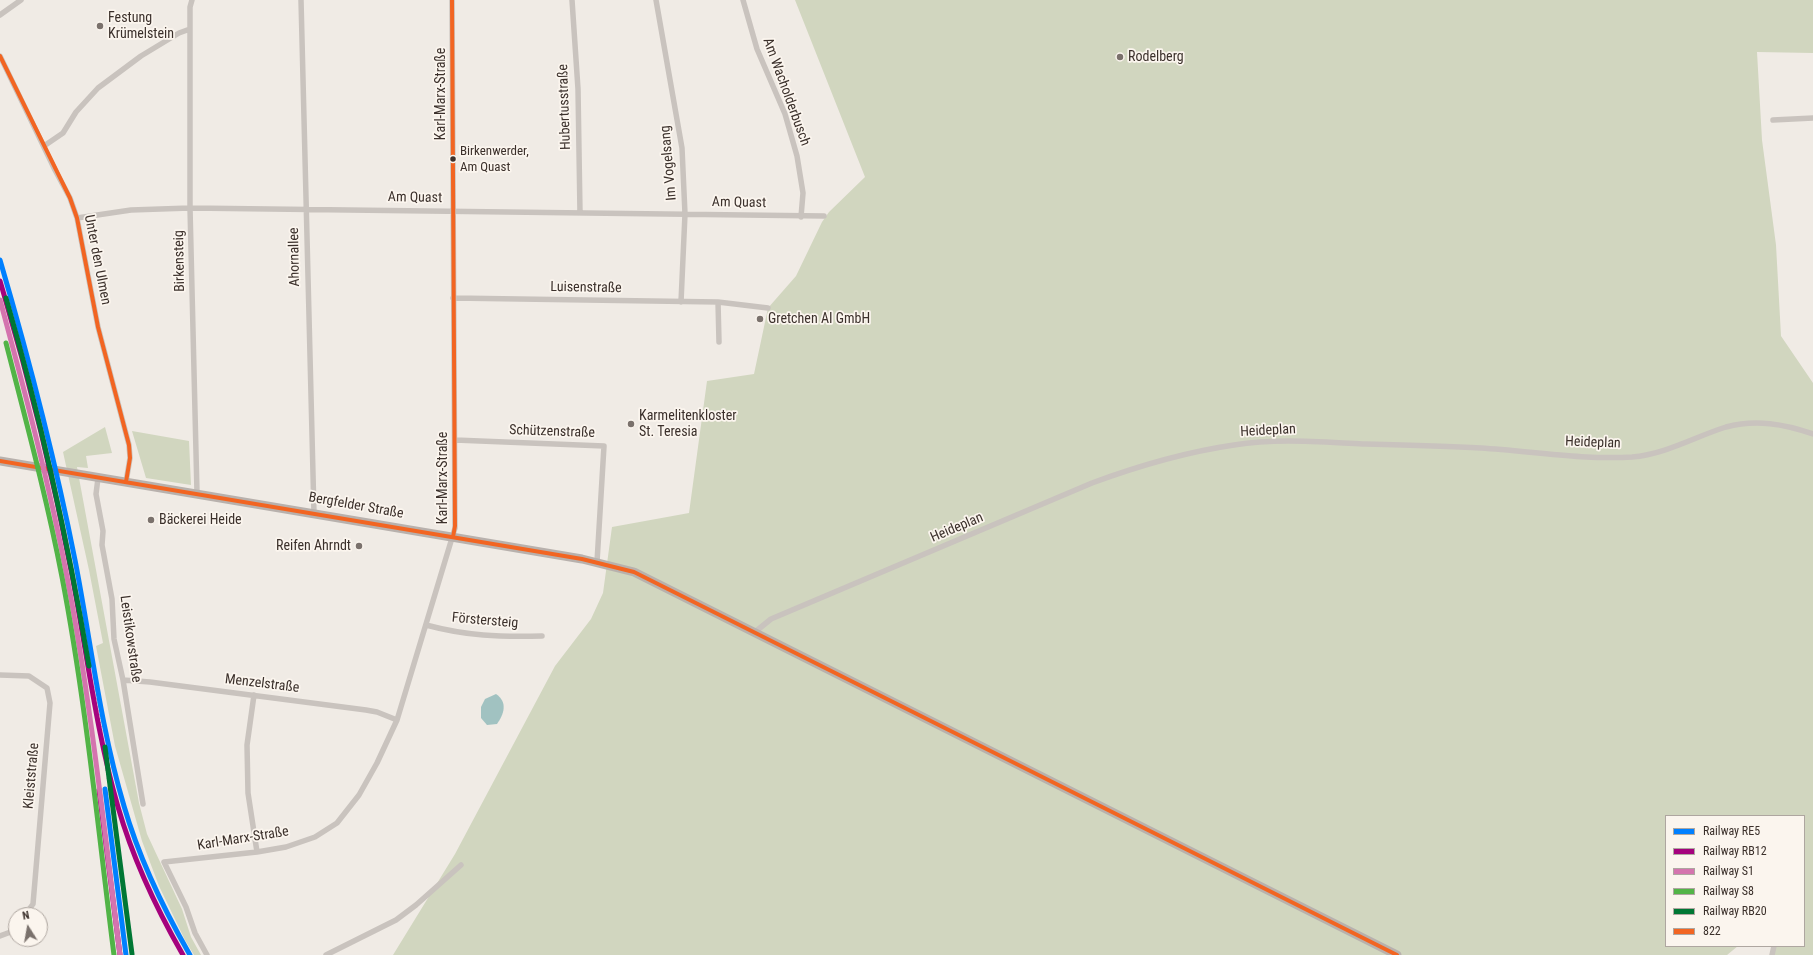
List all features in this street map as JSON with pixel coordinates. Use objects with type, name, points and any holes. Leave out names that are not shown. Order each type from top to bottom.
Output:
[{"type":"main road","name":"Bergfelder Straße","points":[[0,461],[314,513],[597,562],[628,569],[647,577],[859,686],[1397,955]]},
{"type":"street","points":[[0,15],[21,0]]},
{"type":"street","name":"Birkensteig","points":[[192,0],[190,7],[190,208],[197,493]]},
{"type":"street","name":"Ahornallee","points":[[301,0],[314,513]]},
{"type":"street","name":"Karl-Marx-Straße","points":[[207,955],[194,931],[186,907],[164,862],[257,852],[286,847],[315,837],[337,823],[359,794],[377,763],[396,720],[453,537],[455,526],[455,440],[452,0]]},
{"type":"street","name":"Hubertusstraße","points":[[572,0],[578,89],[580,213]]},
{"type":"street","name":"Im Vogelsang","points":[[656,0],[682,148],[685,214],[680,302]]},
{"type":"street","name":"Am Wacholderbusch","points":[[743,0],[757,50],[785,114],[797,156],[803,193],[801,217]]},
{"type":"street","points":[[44,146],[63,133],[76,112],[98,88],[141,56],[190,29]]},
{"type":"street","name":"Unter den Ulmen","points":[[0,56],[70,198],[78,218],[98,327],[129,445],[130,458],[126,482]]},
{"type":"street","points":[[1773,120],[1813,118]]},
{"type":"street","name":"Am Quast","points":[[78,218],[131,210],[190,208],[685,214],[801,217],[824,216]]},
{"type":"street","name":"Luisenstraße","points":[[454,298],[718,302],[768,308]]},
{"type":"street","points":[[718,302],[719,342]]},
{"type":"street","name":"Heideplan","points":[[754,632],[771,619],[1092,482],[1143,466],[1207,450],[1265,442],[1301,441],[1479,448],[1605,457],[1626,457],[1656,453],[1680,446],[1715,431],[1745,424],[1775,424],[1789,426],[1813,434]]},
{"type":"street","name":"Schützenstraße","points":[[455,440],[604,446],[597,562]]},
{"type":"street","name":"Leistikowstraße","points":[[98,478],[96,494],[103,531],[102,545],[112,599],[114,639],[124,680],[143,804]]},
{"type":"street","name":"Förstersteig","points":[[426,625],[456,633],[484,636],[542,636]]},
{"type":"street","name":"Kleiststraße","points":[[0,675],[29,676],[47,688],[50,703],[33,904],[31,907]]},
{"type":"street","name":"Menzelstraße","points":[[124,680],[150,682],[366,710],[377,712],[396,720]]},
{"type":"street","points":[[254,695],[247,745],[248,793],[257,852]]},
{"type":"street","points":[[326,955],[396,920],[416,905],[461,865]]},
{"type":"green space","points":[[795,0],[1813,0],[1813,53],[1757,52],[1762,140],[1776,245],[1781,336],[1813,383],[1813,955],[1772,955],[1774,947],[1805,947],[1805,815],[1665,815],[1665,947],[1737,947],[1727,955],[393,955],[455,854],[555,666],[591,619],[603,593],[612,527],[689,513],[707,381],[754,374],[768,308],[796,276],[822,222],[829,212],[865,177]]},
{"type":"green space","points":[[105,427],[112,453],[86,456],[88,468],[77,467],[139,803],[147,834],[182,909],[191,937],[201,955],[194,955],[185,940],[159,886],[142,841],[115,746],[96,646],[103,643],[89,570],[63,452]]},
{"type":"green space","points":[[132,431],[189,441],[191,485],[146,478]]},
{"type":"water","points":[[496,694],[502,701],[504,708],[503,712],[497,724],[487,725],[481,718],[481,707],[485,699]]},
{"type":"railway","points":[[88,631],[131,955]]},
{"type":"rail line","name":"RE5","points":[[0,260],[21,334],[59,484],[75,560],[108,745],[124,806],[144,864],[170,919],[190,955]]},
{"type":"rail line","name":"RB12","points":[[0,281],[31,391],[57,501],[110,778],[124,826],[138,864],[146,883],[183,955]]},
{"type":"rail line","name":"RB20","points":[[6,298],[31,389],[53,481],[89,666]]},
{"type":"rail line","name":"S1","points":[[0,300],[36,438],[76,624],[103,813],[120,955]]},
{"type":"rail line","name":"S8","points":[[6,343],[50,518],[62,577],[85,718],[114,955]]},
{"type":"rail line","name":"RB20","points":[[105,747],[132,954]]},
{"type":"rail line","name":"RE5","points":[[105,789],[126,955]]},
{"type":"rail line","name":"RB12","points":[[99,790],[120,955]]},
{"type":"transit line","name":"822","points":[[452,0],[455,526],[453,537]]},
{"type":"transit line","name":"822","points":[[0,56],[70,198],[77,218],[98,327],[129,445],[130,458],[126,482]]},
{"type":"transit line","name":"822","points":[[0,461],[582,559],[634,572],[1397,955]]},
{"type":"place","name":"Festung Krümelstein","points":[[100,26]]},
{"type":"place","name":"Rodelberg","points":[[1120,57]]},
{"type":"place","name":"Birkenwerder, Am Quast","points":[[453,159]]},
{"type":"place","name":"Gretchen AI GmbH","points":[[760,319]]},
{"type":"place","name":"Karmelitenkloster St. Teresia","points":[[631,424]]},
{"type":"place","name":"Bäckerei Heide","points":[[151,520]]},
{"type":"place","name":"Reifen Ahrndt","points":[[359,546]]}]
